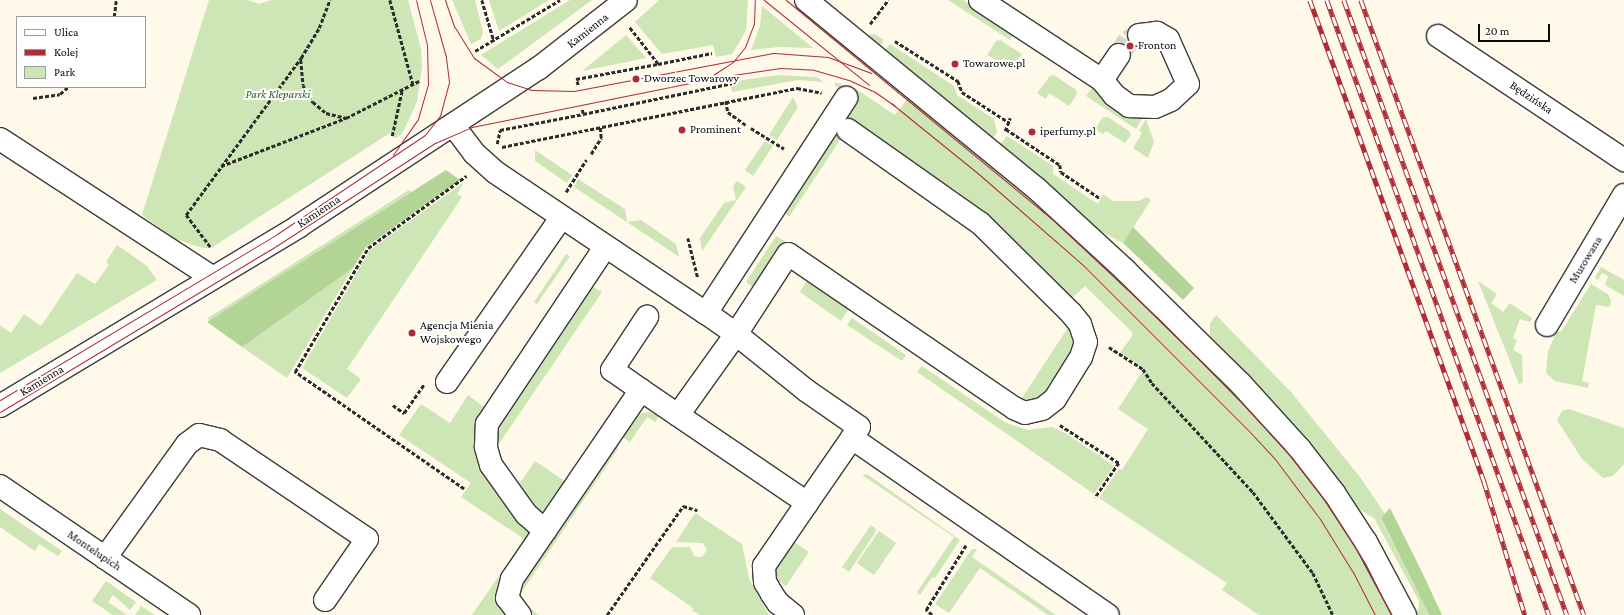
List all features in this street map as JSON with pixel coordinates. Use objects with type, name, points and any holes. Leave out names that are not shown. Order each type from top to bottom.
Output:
[{"type":"street","name":"Kamienna","points":[[0,406],[213,278],[453,125],[539,68],[626,0]]},
{"type":"street","points":[[806,0],[1037,189],[1131,276],[1240,383],[1300,449],[1334,493],[1366,542],[1405,615]]},
{"type":"street","points":[[980,0],[1102,80],[1114,95],[1135,108],[1155,107],[1171,100],[1188,84],[1168,39],[1157,33],[1139,35]]},
{"type":"street","name":"Będzińska","points":[[1438,36],[1624,160]]},
{"type":"street","points":[[1102,80],[1119,55]]},
{"type":"street","points":[[706,313],[844,100]]},
{"type":"street","points":[[453,125],[484,163],[561,218],[736,334],[807,391],[859,427],[764,566],[765,582],[772,594],[778,603],[793,615]]},
{"type":"street","points":[[678,415],[736,334],[788,254],[1014,408],[1025,413],[1042,409],[1055,399],[1085,350],[1085,335],[1071,313],[980,223],[848,130]]},
{"type":"street","points":[[0,139],[213,278]]},
{"type":"street","name":"Murowana","points":[[1547,325],[1624,195]]},
{"type":"street","points":[[447,382],[561,218]]},
{"type":"street","points":[[544,531],[526,514],[491,465],[486,447],[487,424],[605,247]]},
{"type":"street","points":[[647,317],[612,370],[807,503]]},
{"type":"street","points":[[520,615],[510,604],[509,585],[544,531],[641,390]]},
{"type":"street","points":[[105,558],[187,444],[199,435],[220,440],[367,539],[325,600]]},
{"type":"street","points":[[852,438],[1108,615]]},
{"type":"street","name":"Montelupich","points":[[0,486],[189,615]]},
{"type":"path","points":[[114,16],[116,0]]},
{"type":"path","points":[[212,252],[186,215],[220,166],[301,58],[318,28],[330,0]]},
{"type":"path","points":[[390,0],[413,84]]},
{"type":"path","points":[[482,0],[494,41]]},
{"type":"path","points":[[475,50],[494,41],[560,0]]},
{"type":"path","points":[[856,41],[888,0]]},
{"type":"path","points":[[870,24],[876,28]]},
{"type":"path","points":[[627,25],[658,64]]},
{"type":"path","points":[[889,36],[958,81],[962,92],[1010,124]]},
{"type":"path","points":[[578,85],[576,79],[712,53]]},
{"type":"path","points":[[301,58],[303,85],[312,102],[326,112],[346,118]]},
{"type":"path","points":[[220,166],[346,118],[419,80]]},
{"type":"path","points":[[733,83],[500,130],[496,149],[726,101],[797,88],[817,91],[844,100]]},
{"type":"path","points":[[33,98],[60,94],[67,88]]},
{"type":"path","points":[[392,137],[402,90]]},
{"type":"path","points":[[726,101],[728,112],[746,125]]},
{"type":"path","points":[[582,109],[583,114]]},
{"type":"path","points":[[591,154],[601,138],[600,127]]},
{"type":"path","points":[[751,128],[775,144]]},
{"type":"path","points":[[1006,130],[1060,165],[1060,172],[1101,199]]},
{"type":"path","points":[[571,184],[586,160]]},
{"type":"path","points":[[464,489],[295,372],[368,248],[467,176]]},
{"type":"path","points":[[688,238],[706,313]]},
{"type":"path","points":[[1085,335],[1096,338],[1143,369],[1152,383],[1219,453],[1279,524],[1313,573],[1333,615]]},
{"type":"path","points":[[392,406],[404,413],[424,384],[447,382]]},
{"type":"path","points":[[1060,425],[1119,463],[1095,498]]},
{"type":"path","points":[[606,615],[683,506],[697,510]]},
{"type":"path","points":[[932,615],[926,610],[970,540]]},
{"type":"green space","name":"Park Kleparski","points":[[209,0],[247,0],[259,4],[272,0],[408,0],[421,49],[422,66],[417,102],[402,134],[396,138],[390,133],[211,248],[203,248],[175,239],[142,215]]},
{"type":"green space","points":[[452,0],[475,0],[483,32],[481,39],[471,44]]},
{"type":"green space","points":[[489,0],[549,0],[499,31]]},
{"type":"green space","points":[[570,0],[592,0],[498,69],[481,55]]},
{"type":"green space","points":[[659,0],[748,0],[746,31],[732,54],[716,57],[713,45],[662,54],[635,22]]},
{"type":"green space","points":[[948,0],[963,0],[1014,33],[1010,40]]},
{"type":"green space","points":[[762,6],[813,48],[779,47],[751,50],[760,26]]},
{"type":"green space","points":[[875,34],[884,40],[880,46],[886,49],[890,44],[954,86],[957,95],[994,119],[997,133],[991,140],[866,38],[867,35]]},
{"type":"green space","points":[[626,35],[646,58],[582,71]]},
{"type":"green space","points":[[1000,40],[1022,54],[1011,68],[987,55],[996,41]]},
{"type":"green space","points":[[779,75],[816,77],[824,82],[798,80],[732,92],[731,87],[735,86],[734,81]]},
{"type":"green space","points":[[1054,75],[1076,90],[1077,94],[1069,106],[1049,93],[1046,99],[1037,93],[1050,76]]},
{"type":"green space","points":[[835,82],[859,91],[895,115],[912,93],[1059,216],[1304,462],[1398,615],[1259,615],[1222,590],[1227,583],[1099,498],[1119,469],[1122,470],[1148,429],[1118,409],[1144,369],[1120,353],[1132,336],[1132,332],[1085,286],[1071,299],[982,212],[961,194],[852,122],[789,217],[785,213],[859,95],[835,86]]},
{"type":"green space","points":[[1094,85],[1144,116],[1136,129],[1086,96]]},
{"type":"green space","points":[[793,97],[798,107],[777,140],[769,135]]},
{"type":"green space","points":[[1103,117],[1108,117],[1129,131],[1131,135],[1125,143],[1106,131],[1103,134],[1095,129]]},
{"type":"green space","points":[[1146,119],[1154,142],[1148,158],[1133,148],[1142,133],[1139,130]]},
{"type":"green space","points":[[1007,136],[1053,166],[1053,174],[1098,204],[1103,194],[1113,201],[1139,201],[1147,197],[1151,200],[1123,243],[1090,226],[999,146]]},
{"type":"green space","points":[[765,141],[773,146],[753,176],[745,170]]},
{"type":"green space","points":[[535,150],[572,175],[567,183],[535,161]]},
{"type":"green space","points":[[446,170],[460,180],[366,247],[353,268],[242,347],[207,322]]},
{"type":"green space","points":[[578,179],[625,209],[627,222],[641,220],[676,244],[679,256],[678,256],[574,187]]},
{"type":"green space","points":[[737,181],[746,187],[702,251],[700,238],[724,203],[736,200],[733,186]]},
{"type":"green space","points":[[464,182],[457,194],[462,197],[347,369],[361,379],[347,398],[302,368],[370,250]]},
{"type":"green space","points":[[409,190],[411,192],[209,321],[208,318]]},
{"type":"green space","points":[[1133,227],[1194,288],[1183,300],[1123,243]]},
{"type":"green space","points":[[776,236],[786,242],[754,288],[746,282]]},
{"type":"green space","points":[[117,245],[147,266],[157,280],[0,373],[0,325],[11,333],[24,314],[41,326],[77,273],[95,284],[109,265],[106,262]]},
{"type":"green space","points":[[566,254],[570,256],[537,304],[534,302]]},
{"type":"green space","points":[[1601,267],[1624,280],[1624,296],[1605,285],[1608,276],[1602,273],[1598,280],[1595,278]]},
{"type":"green space","points":[[353,268],[287,378],[242,347]]},
{"type":"green space","points":[[808,279],[850,307],[841,321],[800,292]]},
{"type":"green space","points":[[1478,281],[1497,294],[1491,303],[1503,312],[1510,303],[1532,318],[1530,322],[1520,319],[1513,338],[1517,340],[1513,350],[1522,355],[1523,383],[1519,384]]},
{"type":"green space","points":[[1591,284],[1608,294],[1611,301],[1610,307],[1596,305],[1582,381],[1589,383],[1588,388],[1555,381],[1546,373],[1548,351],[1557,331],[1561,332]]},
{"type":"green space","points":[[590,285],[602,292],[494,451],[493,432]]},
{"type":"green space","points":[[1216,315],[1291,392],[1360,477],[1385,514],[1381,519],[1429,615],[1418,615],[1419,601],[1374,518],[1352,505],[1210,340],[1210,323]]},
{"type":"green space","points":[[852,318],[906,355],[902,361],[847,325]]},
{"type":"green space","points":[[1069,326],[1078,341],[1048,392],[1033,403],[1020,401]]},
{"type":"green space","points":[[922,366],[1006,423],[1028,430],[1052,427],[1067,434],[1114,466],[1094,494],[917,372]]},
{"type":"green space","points":[[468,395],[485,408],[479,420],[530,531],[510,615],[472,615],[524,539],[461,497],[471,483],[399,435],[421,404],[450,423]]},
{"type":"green space","points":[[1569,409],[1624,428],[1624,464],[1613,476],[1603,478],[1582,459],[1557,420],[1562,411]]},
{"type":"green space","points":[[649,412],[659,416],[655,422],[647,417],[630,442],[618,434],[638,414]]},
{"type":"green space","points":[[614,441],[619,445],[616,452],[519,596],[526,606],[539,615],[531,615],[524,611],[514,593]]},
{"type":"green space","points":[[535,461],[569,484],[546,514],[541,514],[516,489]]},
{"type":"green space","points":[[867,474],[960,540],[935,578],[932,577],[920,595],[917,592],[954,537],[862,475]]},
{"type":"green space","points":[[1390,508],[1442,615],[1429,615],[1381,518]]},
{"type":"green space","points":[[0,509],[62,551],[58,556],[39,544],[35,551],[0,527]]},
{"type":"green space","points":[[695,513],[742,544],[749,579],[769,615],[700,615],[692,610],[693,608],[650,578],[672,547],[690,547],[694,556],[702,557],[707,550],[703,543],[676,542]]},
{"type":"green space","points":[[871,525],[876,529],[875,533],[849,572],[842,567]]},
{"type":"green space","points":[[879,531],[896,543],[874,575],[857,563]]},
{"type":"green space","points":[[793,541],[809,552],[786,586],[773,577],[776,567]]},
{"type":"green space","points":[[972,549],[977,549],[972,557],[1056,615],[1048,615],[980,568],[949,613],[935,604]]},
{"type":"green space","points":[[106,581],[136,602],[130,610],[113,595],[108,602],[127,615],[113,615],[92,601]]},
{"type":"green space","points":[[141,606],[155,615],[135,615]]},
{"type":"tunnel","points":[[1119,55],[1128,41],[1139,35]]},
{"type":"tram line","points":[[393,155],[418,119],[428,85],[427,45],[416,0]]},
{"type":"tram line","points":[[0,400],[277,234],[425,135],[440,116],[449,82],[446,57],[430,0]]},
{"type":"tram line","points":[[445,0],[454,26],[474,58],[507,82],[532,90],[574,91],[774,53],[828,57],[871,73]]},
{"type":"tram line","points":[[713,75],[733,62],[745,47],[754,24],[755,0]]},
{"type":"tram line","points":[[764,0],[869,85]]},
{"type":"tram line","points":[[786,0],[1054,221],[1162,322],[1239,400],[1283,447],[1327,503],[1365,563],[1391,615]]},
{"type":"tram line","points":[[0,412],[270,250],[435,143],[472,127],[726,76],[780,68],[814,70],[849,80],[875,92],[895,106]]},
{"type":"tram line","points":[[891,103],[981,176],[1084,266],[1249,431],[1275,459],[1320,519],[1354,574],[1375,615]]},
{"type":"railway","points":[[1310,0],[1484,481],[1525,615]]},
{"type":"railway","points":[[1327,0],[1549,615]]},
{"type":"railway","points":[[1344,0],[1567,615]]},
{"type":"railway","points":[[1361,0],[1584,615]]},
{"type":"place","name":"Fronton","points":[[1130,46]]},
{"type":"place","name":"Towarowe.pl","points":[[955,64]]},
{"type":"place","name":"Dworzec Towarowy","points":[[636,79]]},
{"type":"place","name":"Prominent","points":[[682,130]]},
{"type":"place","name":"iperfumy.pl","points":[[1032,132]]},
{"type":"place","name":"Agencja Mienia Wojskowego","points":[[412,333]]}]
